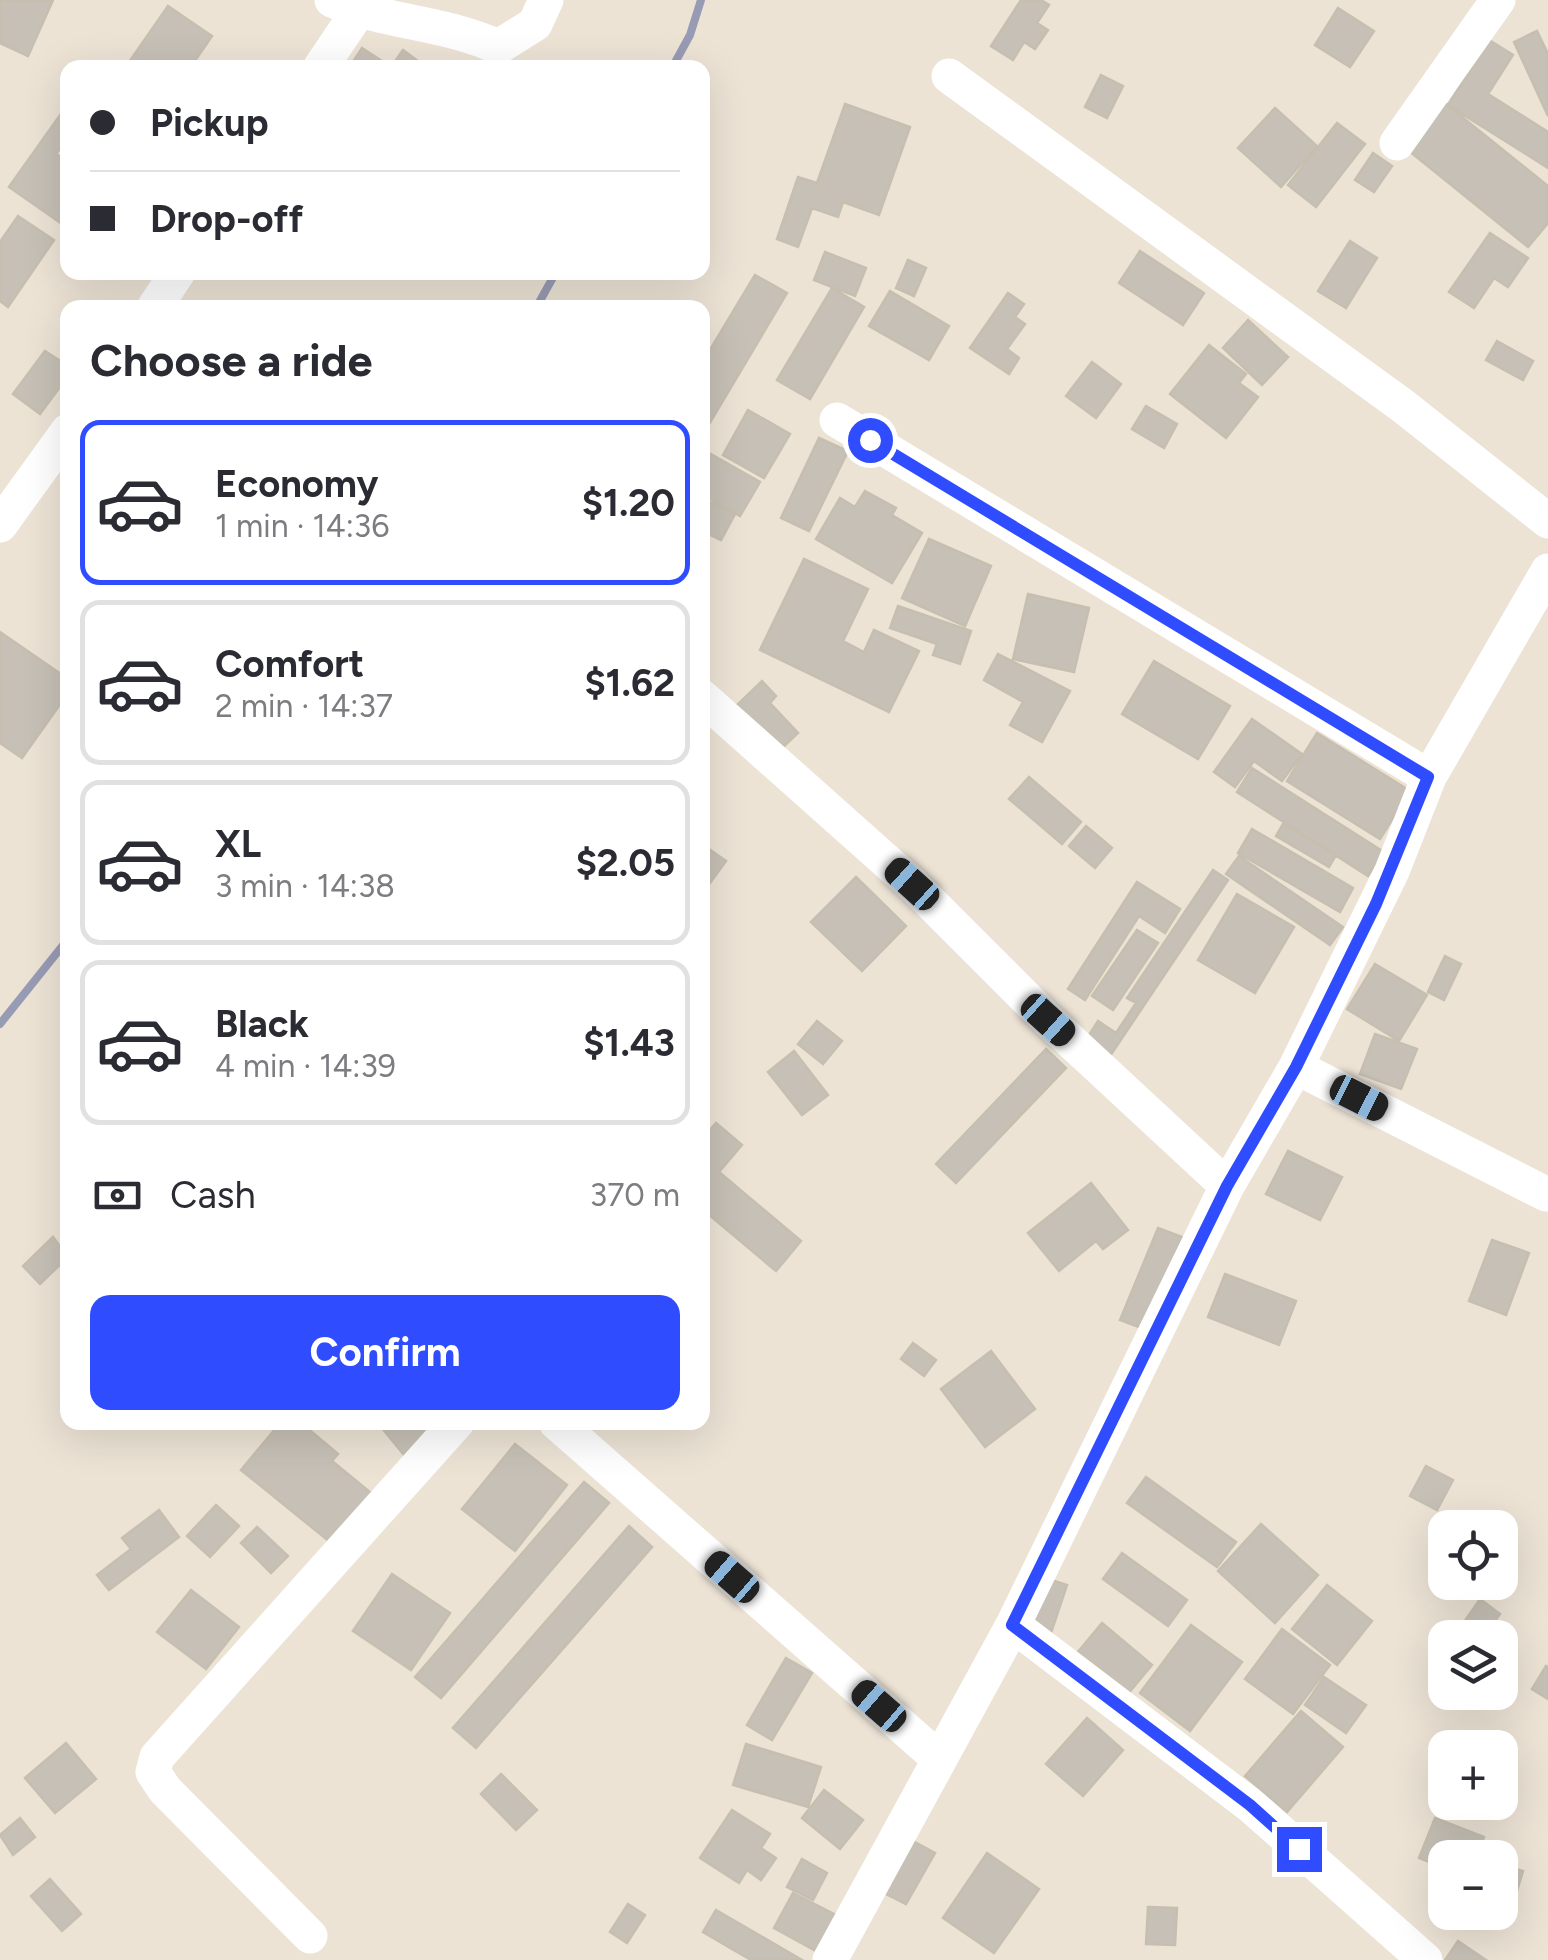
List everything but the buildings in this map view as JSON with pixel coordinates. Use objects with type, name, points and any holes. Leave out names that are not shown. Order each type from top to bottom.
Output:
[{"type":"street","points":[[324,60],[352,4],[424,28],[472,34],[498,47],[534,24],[546,0]]},
{"type":"street","points":[[1398,144],[1498,0]]},
{"type":"street","points":[[949,76],[1403,406],[1548,522]]},
{"type":"street","points":[[837,420],[1428,777]]},
{"type":"street","points":[[0,525],[60,443]]},
{"type":"street","points":[[830,1960],[1012,1625],[1227,1186],[1296,1067],[1392,871],[1428,777],[1548,572]]},
{"type":"street","points":[[710,703],[912,884],[1048,1020],[1227,1186]]},
{"type":"street","points":[[1296,1067],[1546,1194]]},
{"type":"street","points":[[310,1936],[152,1772],[157,1757],[451,1430]]},
{"type":"street","points":[[565,1430],[938,1757]]},
{"type":"street","points":[[1012,1625],[1250,1805],[1425,1960]]},
{"type":"railway","points":[[676,60],[690,35],[701,0]]},
{"type":"railway","points":[[540,300],[552,280]]},
{"type":"railway","points":[[0,1024],[60,949]]},
{"type":"route","points":[[870,440],[1428,777],[1376,904],[1296,1067],[1227,1186],[1012,1625],[1250,1805],[1299,1849]]}]
